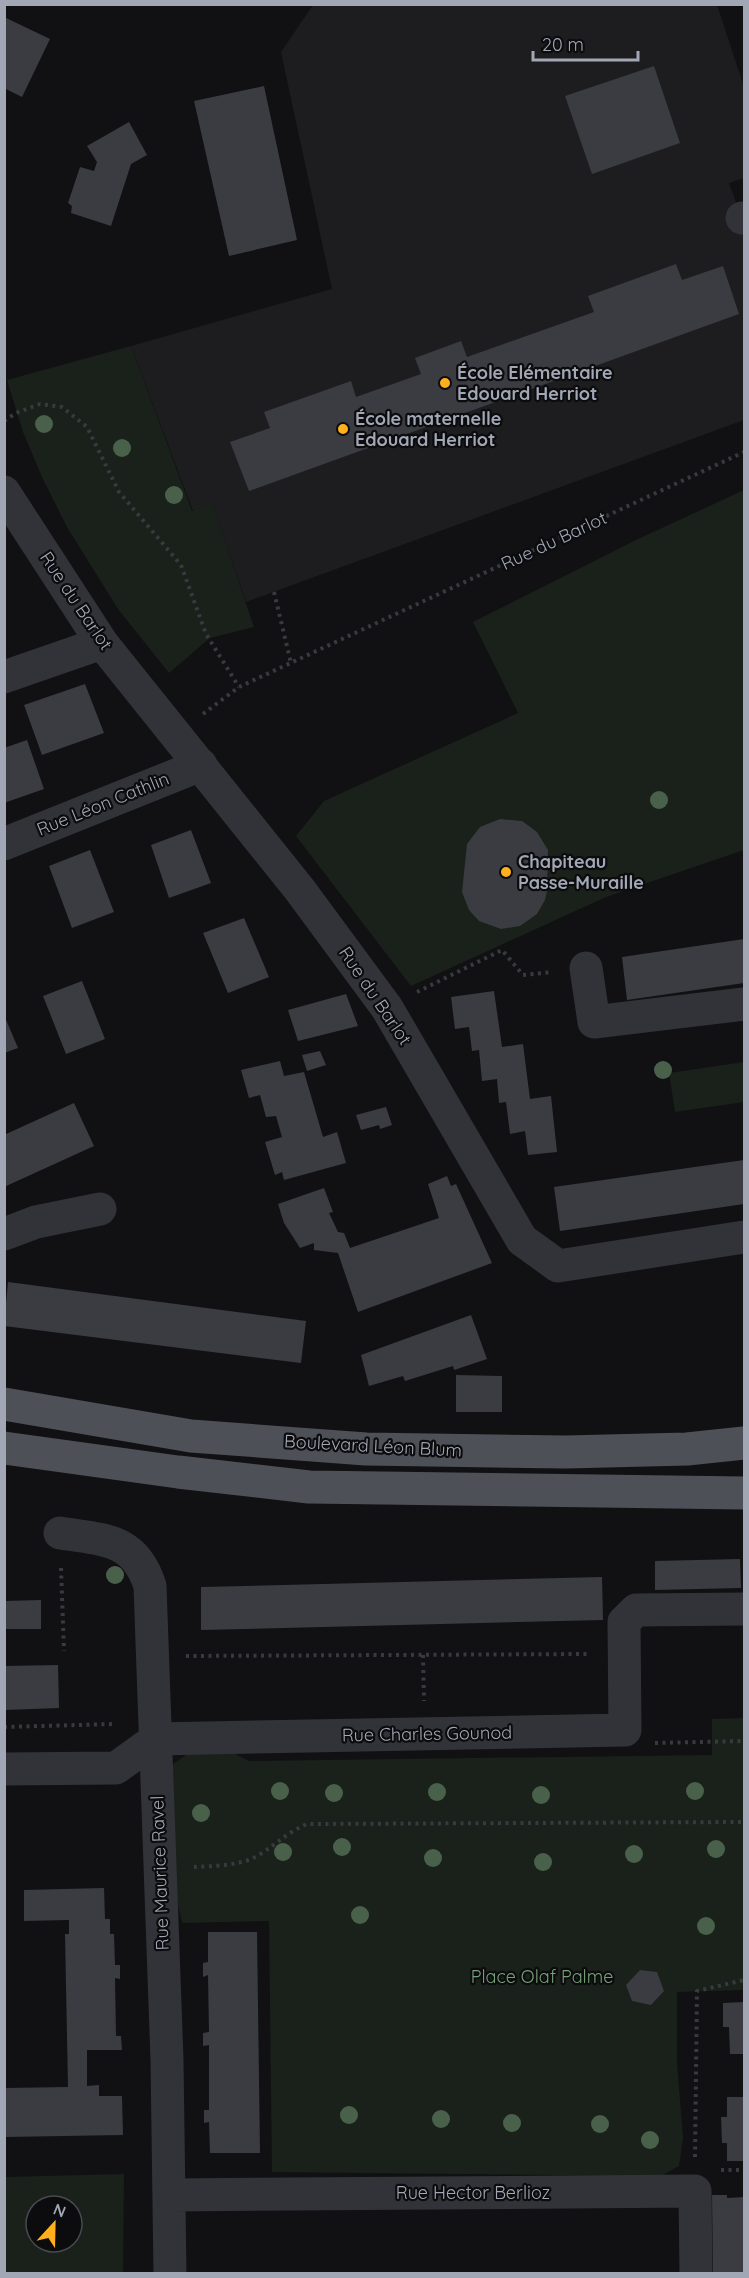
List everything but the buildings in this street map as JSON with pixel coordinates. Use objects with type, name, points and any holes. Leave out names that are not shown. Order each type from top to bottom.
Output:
[{"type":"main road","name":"Boulevard Léon Blum","points":[[4,1404],[190,1436],[366,1449],[566,1452],[687,1449],[744,1443]]},
{"type":"main road","points":[[4,1448],[309,1487],[391,1490],[744,1493]]},
{"type":"street","name":"Rue du Barlot","points":[[4,492],[102,643],[300,890],[387,1008],[522,1240],[558,1266],[744,1237]]},
{"type":"street","points":[[4,677],[102,643]]},
{"type":"street","name":"Rue Léon Cathlin","points":[[4,844],[201,765]]},
{"type":"street","points":[[586,968],[594,1022],[744,1004]]},
{"type":"street","points":[[4,1234],[36,1222],[100,1209]]},
{"type":"street","name":"Rue Maurice Ravel","points":[[60,1533],[111,1541],[135,1556],[145,1569],[150,1586],[170,2195],[170,2274]]},
{"type":"street","points":[[625,1730],[624,1622],[636,1610],[744,1609]]},
{"type":"street","name":"Rue Charles Gounod","points":[[156,1739],[625,1730]]},
{"type":"street","points":[[4,1769],[116,1768],[156,1739]]},
{"type":"street","points":[[695,2191],[696,2274]]},
{"type":"street","name":"Rue Hector Berlioz","points":[[170,2195],[695,2191]]},
{"type":"path","points":[[4,421],[20,411],[40,404],[62,407],[87,428],[119,492],[181,565],[206,634],[239,687]]},
{"type":"path","name":"Rue du Barlot","points":[[176,734],[239,687],[744,452]]},
{"type":"path","points":[[274,592],[291,663]]},
{"type":"path","points":[[387,1008],[502,950],[523,975],[586,968]]},
{"type":"path","points":[[60,1533],[64,1651]]},
{"type":"path","points":[[152,1656],[625,1654]]},
{"type":"path","points":[[423,1655],[425,1734]]},
{"type":"path","points":[[4,1727],[132,1724],[156,1739]]},
{"type":"path","points":[[625,1730],[640,1743],[744,1741]]},
{"type":"path","points":[[160,1869],[223,1865],[257,1856],[289,1832],[307,1824],[744,1822]]},
{"type":"path","points":[[695,2191],[697,1991],[744,1980]]},
{"type":"shaded area","name":"École Elémentaire Edouard Herriot","points":[[313,5],[717,5],[744,87],[744,178],[729,183],[744,224],[744,420],[246,602],[212,504],[193,511],[131,346],[332,289],[281,52]]},
{"type":"green space","points":[[131,346],[192,511],[212,503],[254,627],[210,638],[169,673],[118,609],[67,527],[23,432],[7,380]]},
{"type":"green space","points":[[744,490],[744,850],[606,897],[411,986],[296,836],[324,801],[518,713],[473,622],[636,540]]},
{"type":"green space","points":[[744,1062],[744,1102],[675,1112],[669,1073]]},
{"type":"green space","name":"Place Olaf Palme","points":[[744,1718],[744,1990],[677,1992],[677,2062],[683,2138],[679,2166],[661,2176],[272,2172],[269,1921],[182,1923],[173,1881],[169,1767],[190,1752],[229,1751],[249,1761],[712,1755],[712,1719]]},
{"type":"green space","points":[[124,2174],[123,2273],[5,2273],[5,2177]]},
{"type":"place","name":"École Elémentaire Edouard Herriot","points":[[445,383]]},
{"type":"place","name":"École maternelle Edouard Herriot","points":[[343,429]]},
{"type":"place","name":"Chapiteau Passe-Muraille","points":[[506,872]]}]
